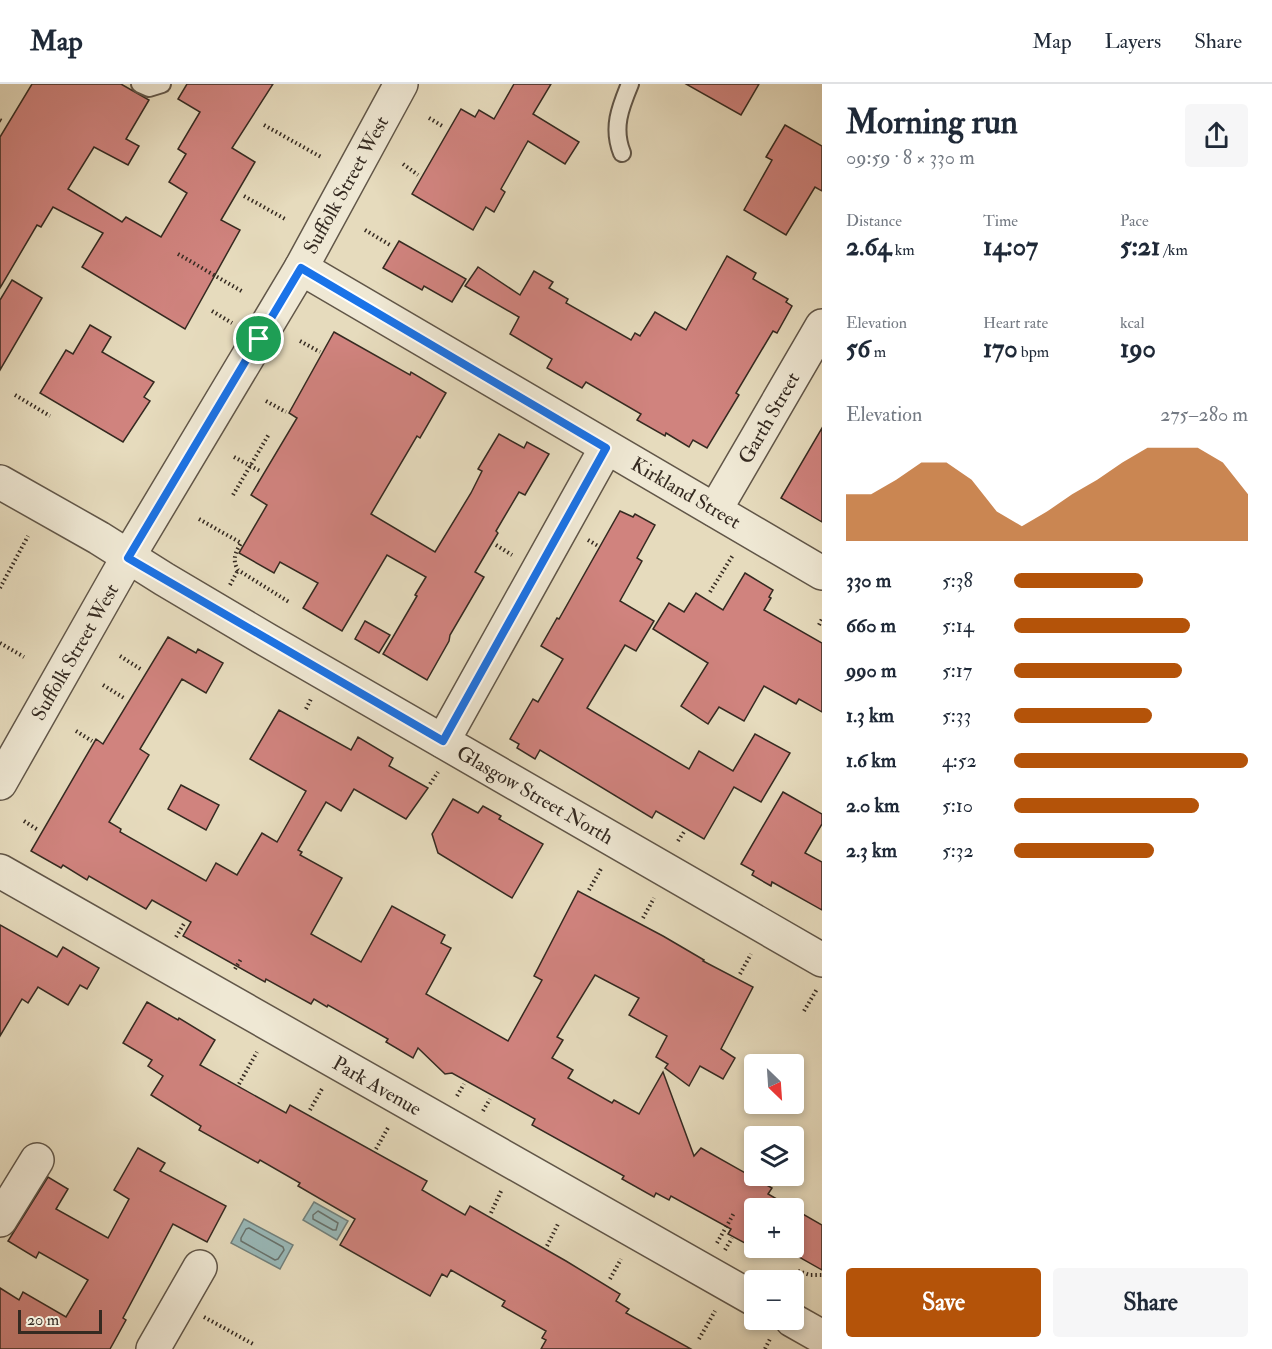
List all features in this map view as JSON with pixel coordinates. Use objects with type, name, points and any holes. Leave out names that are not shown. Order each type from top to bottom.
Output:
[{"type":"street","name":"Suffolk Street West","points":[[0,783],[128,558],[301,268],[401,84]]},
{"type":"street","name":"Kirkland Street","points":[[301,268],[822,573]]},
{"type":"street","name":"Garth Street","points":[[716,510],[822,326]]},
{"type":"street","points":[[440,757],[606,448]]},
{"type":"street","name":"Glasgow Street North","points":[[0,482],[99,538],[440,757],[820,973]]},
{"type":"street","name":"Park Avenue","points":[[0,871],[744,1293]]},
{"type":"street","points":[[0,1220],[37,1160]]},
{"type":"street","points":[[153,1349],[200,1267]]},
{"type":"street","points":[[804,1327],[822,1337]]},
{"type":"lane","points":[[140,84],[149,88],[162,84]]},
{"type":"lane","points":[[622,153],[617,140],[616,127],[620,107],[630,84]]},
{"type":"path","points":[[429,118],[444,127]]},
{"type":"path","points":[[264,125],[321,157]]},
{"type":"path","points":[[403,164],[418,174]]},
{"type":"path","points":[[244,196],[285,219]]},
{"type":"path","points":[[365,230],[390,245]]},
{"type":"path","points":[[178,254],[243,292]]},
{"type":"path","points":[[300,340],[320,351]]},
{"type":"path","points":[[15,395],[50,416]]},
{"type":"path","points":[[266,401],[286,412]]},
{"type":"path","points":[[233,495],[269,434]]},
{"type":"path","points":[[234,457],[260,471]]},
{"type":"path","points":[[198,519],[241,543],[235,554],[235,564],[238,570],[289,602]]},
{"type":"path","points":[[0,588],[28,536]]},
{"type":"path","points":[[496,545],[520,561]]},
{"type":"path","points":[[710,592],[738,547]]},
{"type":"path","points":[[229,587],[238,570]]},
{"type":"path","points":[[819,625],[822,620]]},
{"type":"path","points":[[0,643],[24,657]]},
{"type":"path","points":[[120,656],[142,670]]},
{"type":"path","points":[[103,685],[124,698]]},
{"type":"path","points":[[306,709],[311,699]]},
{"type":"path","points":[[76,731],[92,741]]},
{"type":"path","points":[[430,784],[440,757]]},
{"type":"path","points":[[24,821],[38,830]]},
{"type":"path","points":[[676,844],[684,832]]},
{"type":"path","points":[[589,890],[602,867]]},
{"type":"path","points":[[643,918],[654,898]]},
{"type":"path","points":[[175,940],[185,922]]},
{"type":"path","points":[[740,974],[752,954]]},
{"type":"path","points":[[233,973],[241,959]]},
{"type":"path","points":[[804,1011],[820,973]]},
{"type":"path","points":[[239,1084],[259,1048]]},
{"type":"path","points":[[455,1100],[464,1084]]},
{"type":"path","points":[[310,1110],[324,1085]]},
{"type":"path","points":[[491,1213],[503,1187]]},
{"type":"path","points":[[547,1246],[561,1220]]},
{"type":"path","points":[[724,1253],[732,1238]]},
{"type":"path","points":[[610,1280],[624,1255]]},
{"type":"path","points":[[804,1273],[822,1275]]},
{"type":"path","points":[[197,1314],[253,1344]]},
{"type":"water","points":[[314,1202],[348,1221],[337,1240],[303,1220]]},
{"type":"water","points":[[244,1219],[293,1245],[280,1269],[231,1243]]},
{"type":"building","points":[[32,84],[121,84],[149,100],[126,139],[139,146],[128,165],[94,147],[68,189],[122,222],[126,217],[161,237],[187,193],[169,182],[186,154],[178,149],[200,112],[178,99],[187,84],[273,84],[232,148],[255,162],[221,220],[240,230],[185,329],[82,267],[103,233],[53,207],[41,227],[37,225],[0,288],[0,137]]},
{"type":"building","points":[[514,84],[551,84],[533,114],[579,142],[565,164],[528,141],[501,189],[505,192],[494,212],[486,207],[473,230],[412,194],[461,109],[475,117],[479,110],[494,119]]},
{"type":"building","points":[[686,84],[759,84],[741,115]]},
{"type":"building","points":[[785,125],[822,146],[822,191],[815,187],[786,235],[744,210],[772,160],[766,157]]},
{"type":"building","points":[[399,241],[466,279],[452,302],[424,286],[422,290],[383,268]]},
{"type":"building","points":[[727,256],[756,273],[753,279],[788,299],[786,302],[792,306],[777,333],[773,331],[736,393],[739,395],[707,448],[693,440],[689,447],[666,433],[665,436],[637,420],[641,414],[586,382],[582,388],[547,368],[552,359],[510,334],[519,317],[465,286],[478,267],[520,295],[534,271],[553,282],[549,288],[568,299],[566,303],[631,340],[635,333],[640,336],[655,312],[686,330]]},
{"type":"building","points":[[12,280],[42,298],[0,370],[0,300]]},
{"type":"building","points":[[90,325],[111,337],[102,352],[154,382],[144,397],[150,401],[123,442],[40,393],[66,350],[73,354]]},
{"type":"building","points":[[334,332],[446,393],[420,438],[417,436],[371,514],[435,552],[471,493],[482,471],[478,469],[499,434],[524,448],[527,442],[549,454],[525,495],[519,492],[496,531],[498,533],[475,572],[484,577],[427,680],[383,654],[426,577],[387,555],[342,631],[303,608],[318,583],[280,562],[274,573],[239,553],[267,505],[251,495],[297,418],[289,413]]},
{"type":"building","points":[[822,428],[822,522],[781,498]]},
{"type":"building","points":[[620,511],[633,517],[635,514],[655,525],[637,558],[642,561],[620,601],[654,621],[636,651],[625,645],[587,708],[689,769],[699,751],[733,771],[755,734],[790,753],[761,802],[734,787],[704,839],[656,811],[652,818],[540,750],[535,759],[517,748],[519,744],[510,739],[533,699],[538,702],[563,659],[541,646],[557,618],[559,619]]},
{"type":"building","points":[[745,573],[773,590],[764,610],[822,643],[822,712],[799,699],[796,704],[764,686],[744,721],[719,707],[708,724],[681,706],[708,663],[653,629],[669,603],[684,612],[696,593],[723,610]]},
{"type":"building","points":[[365,621],[390,635],[379,653],[355,639]]},
{"type":"building","points":[[168,637],[196,653],[198,649],[223,663],[206,693],[182,679],[140,749],[149,755],[109,822],[121,829],[120,832],[206,881],[216,863],[237,875],[262,833],[277,842],[306,791],[250,759],[279,710],[351,750],[358,737],[393,758],[389,766],[428,788],[406,819],[354,789],[341,811],[326,802],[298,850],[302,852],[300,855],[342,878],[311,934],[361,962],[392,906],[445,935],[441,943],[451,948],[426,994],[508,1041],[542,980],[534,976],[578,891],[753,987],[721,1049],[735,1058],[723,1079],[700,1066],[689,1086],[665,1068],[668,1064],[656,1057],[667,1036],[629,1015],[639,998],[595,975],[557,1037],[563,1040],[552,1058],[573,1070],[568,1078],[612,1103],[614,1100],[639,1114],[663,1072],[694,1156],[701,1148],[744,1172],[744,1186],[772,1188],[768,1194],[775,1198],[744,1198],[744,1243],[728,1234],[731,1229],[671,1196],[669,1200],[656,1193],[654,1197],[622,1179],[624,1176],[532,1125],[535,1119],[452,1073],[445,1074],[418,1048],[413,1058],[386,1042],[388,1039],[328,1005],[327,1007],[314,999],[311,1004],[266,979],[265,982],[183,936],[191,922],[152,900],[146,909],[89,876],[87,880],[63,865],[61,868],[31,851],[96,739],[103,744]]},
{"type":"building","points":[[181,785],[219,805],[206,830],[168,809]]},
{"type":"building","points":[[783,792],[822,814],[822,824],[805,853],[822,862],[822,910],[772,882],[771,886],[752,875],[754,871],[741,864]]},
{"type":"building","points":[[453,799],[478,813],[483,806],[501,816],[499,819],[543,844],[512,898],[438,853],[432,834]]},
{"type":"building","points":[[0,925],[57,957],[63,947],[99,968],[87,989],[80,985],[68,1005],[38,987],[28,1003],[22,999],[0,1036]]},
{"type":"building","points":[[147,1002],[215,1040],[200,1065],[286,1113],[290,1105],[427,1181],[422,1190],[465,1215],[470,1206],[566,1261],[620,1294],[616,1301],[629,1309],[626,1313],[691,1349],[541,1349],[546,1340],[542,1338],[546,1331],[502,1306],[505,1301],[451,1270],[447,1277],[442,1274],[430,1296],[340,1245],[355,1219],[298,1186],[300,1183],[260,1160],[258,1163],[199,1130],[201,1126],[151,1095],[163,1076],[148,1066],[152,1060],[123,1043]]},
{"type":"building","points":[[138,1148],[165,1163],[160,1171],[226,1206],[207,1242],[173,1224],[123,1318],[126,1320],[110,1349],[0,1349],[0,1288],[19,1300],[23,1292],[66,1317],[88,1280],[39,1252],[36,1258],[8,1241],[48,1177],[68,1189],[56,1209],[108,1238],[129,1199],[114,1190]]},
{"type":"building","points":[[804,1215],[822,1225],[822,1270],[801,1258],[804,1258]]},
{"type":"route","points":[[301,268],[606,448],[443,741],[128,558],[259,339],[301,268]]}]
